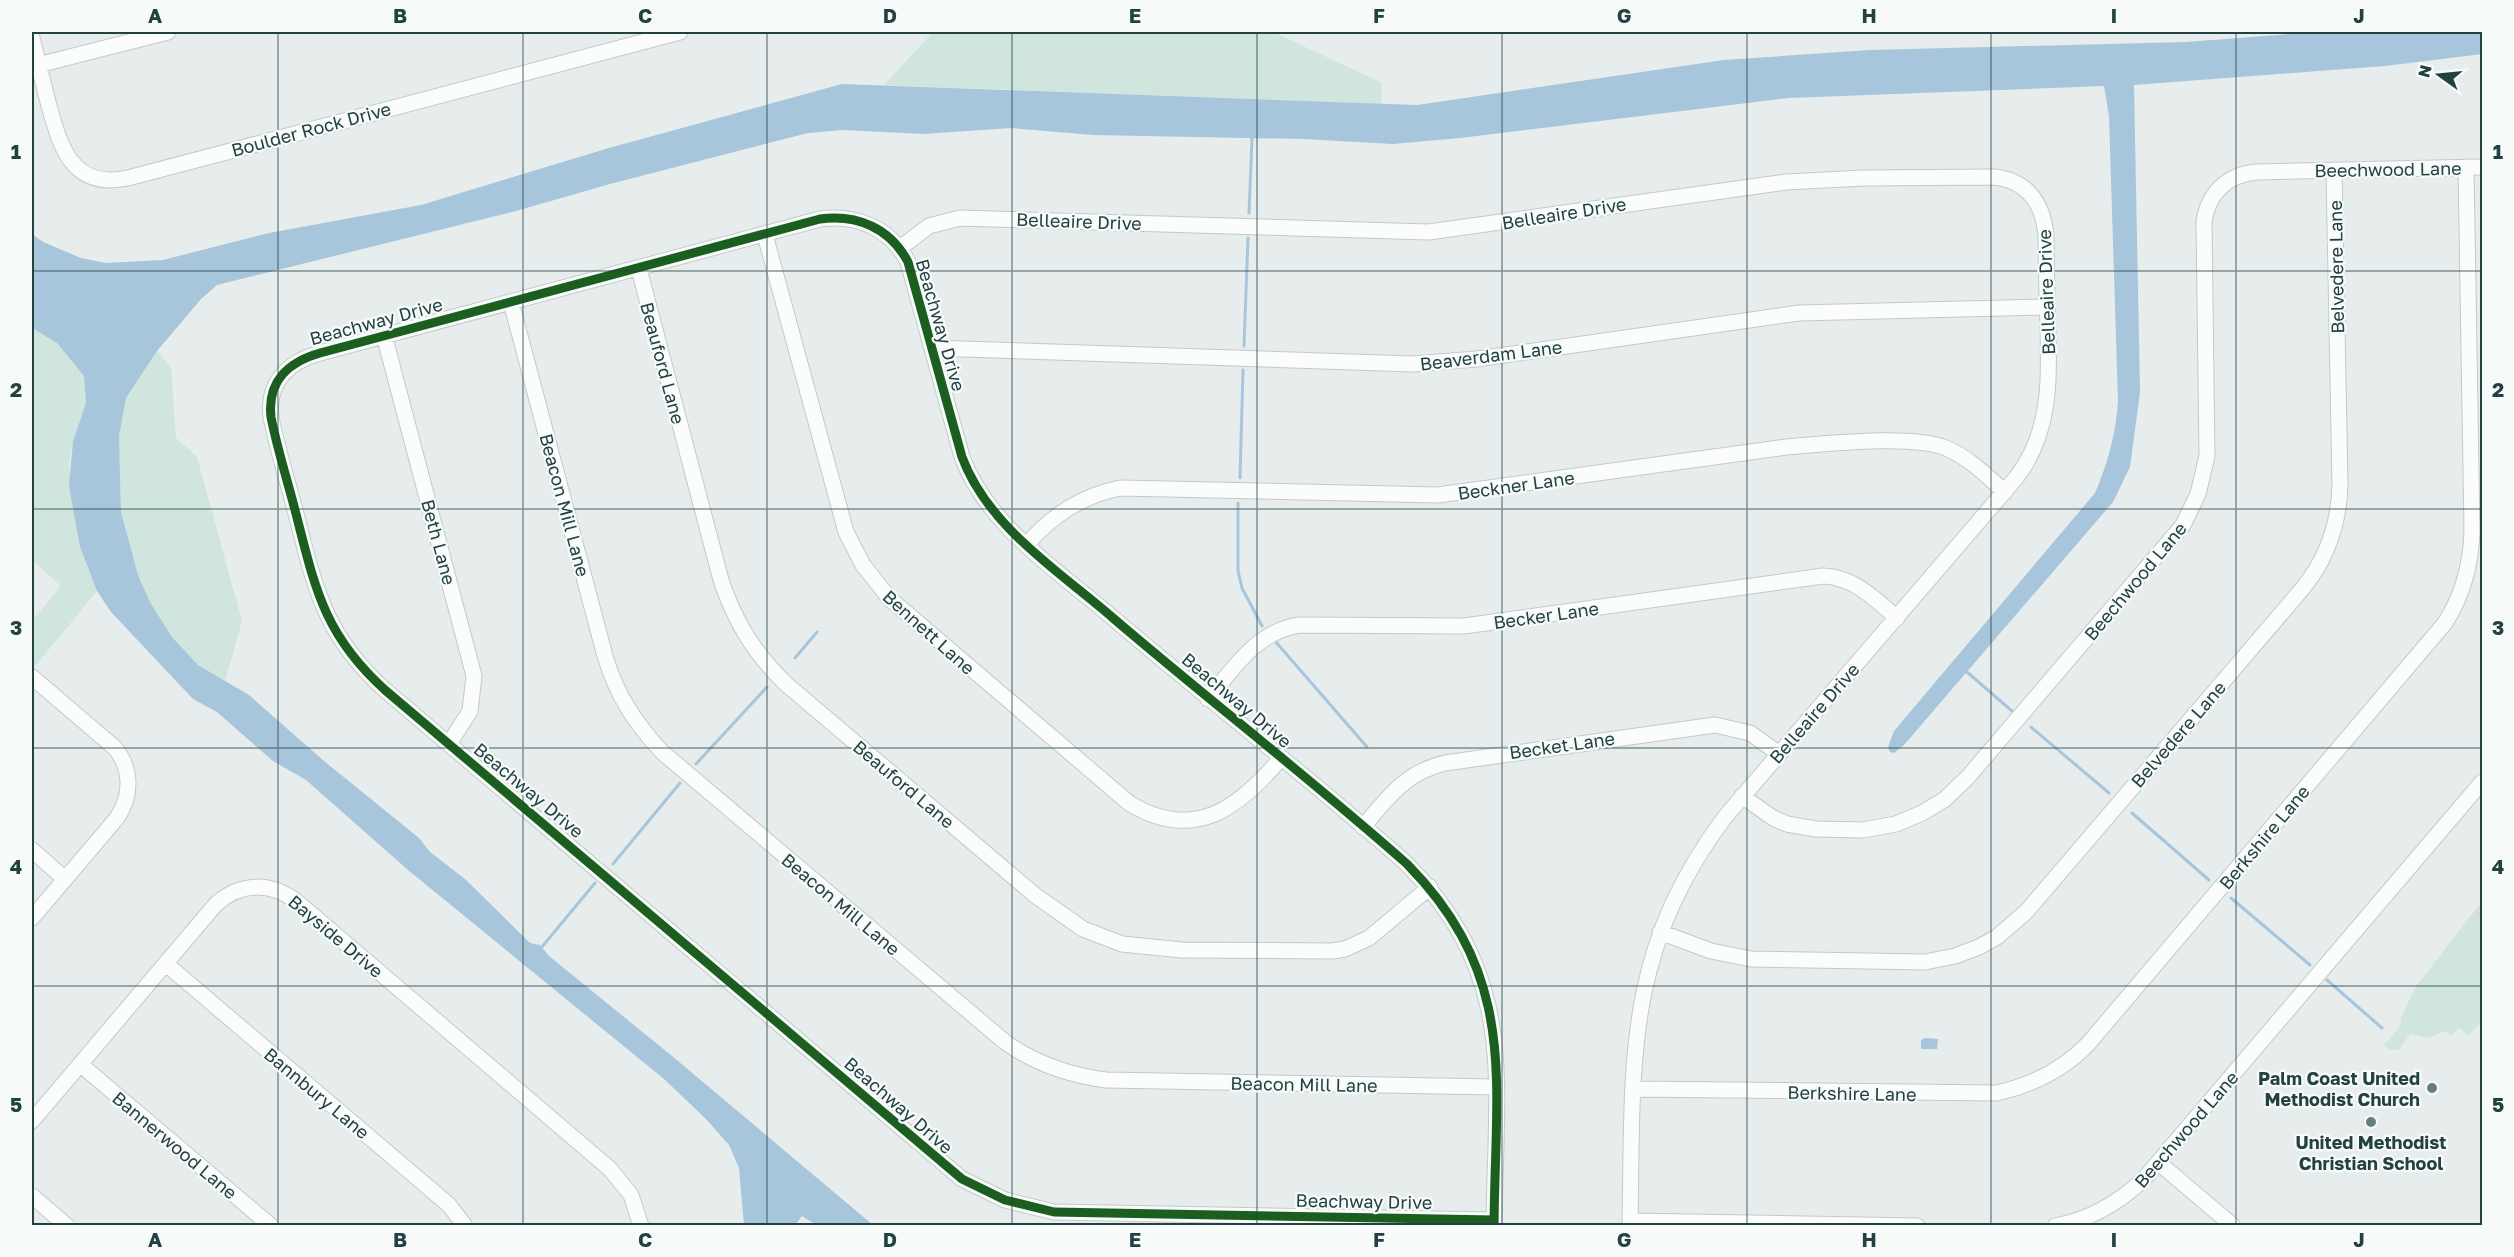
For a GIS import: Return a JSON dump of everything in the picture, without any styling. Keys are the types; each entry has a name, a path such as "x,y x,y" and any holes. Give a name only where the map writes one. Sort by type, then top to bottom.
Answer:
{"street":[{"path":"38,65 168,32"},
{"name":"Boulder Rock Drive","path":"32,38 65,154 84,172 99,179 114,180 680,32"},
{"name":"Berkshire Lane","path":"1633,1089 1996,1093 2042,1079 2066,1064 2088,1044 2445,623 2462,591 2470,562 2472,531 2466,167"},
{"name":"Beechwood Lane","path":"1742,796 1773,818 1787,824 1816,829 1863,830 1896,824 1934,807 1968,777 2178,532 2198,494 2207,446 2203,240 2205,215 2210,198 2224,183 2241,174 2482,167"},
{"name":"Belvedere Lane","path":"1660,932 1712,951 1751,959 1926,962 1955,956 1979,947 2006,930 2026,912 2303,588 2327,551 2338,516 2340,485 2334,170"},
{"name":"Belleaire Drive","path":"900,248 929,226 960,218 1429,232 1786,182 1864,178 1995,177 2025,188 2042,211 2046,235 2049,390 2045,418 2029,459 2005,492 1778,753 1697,856 1660,932 1638,1012 1633,1089 1630,1223"},
{"name":"Beachway Drive","path":"844,218 875,227 900,248 911,269 958,444 971,477 998,516 1027,544 1208,699 1363,827 1430,887 1458,927 1479,972 1489,1005 1495,1044 1494,1222 1093,1219 1017,1205 983,1191 954,1173 368,674 345,647 328,620 314,584 271,417 272,390 278,378 290,366 312,355 384,335 820,219 844,218"},
{"name":"Bennett Lane","path":"765,235 846,532 862,565 890,599 1129,803 1142,810 1180,819 1216,813 1242,800 1281,758"},
{"name":"Beauford Lane","path":"639,269 721,580 733,615 750,644 786,684 1036,896 1083,929 1122,944 1161,949 1313,952 1345,949 1369,938 1430,887"},
{"name":"Beacon Mill Lane","path":"511,302 605,656 616,688 633,718 662,752 1005,1042 1036,1062 1070,1074 1106,1080 1496,1087"},
{"name":"Beaverdam Lane","path":"932,348 1413,364 1477,359 1799,313 2047,307"},
{"name":"Beth Lane","path":"384,335 474,676 470,711 449,744"},
{"name":"Beckner Lane","path":"1027,544 1063,510 1091,496 1120,488 1438,495 1786,447 1842,443 1919,442 1939,445 1962,457 2005,492"},
{"name":"Becker Lane","path":"1208,699 1252,647 1280,630 1299,625 1464,626 1823,576 1843,579 1857,586 1897,618"},
{"path":"32,677 115,748 122,758 128,776 128,793 120,813 32,918"},
{"name":"Becket Lane","path":"1363,827 1404,781 1423,770 1445,763 1715,725 1750,733 1778,753"},
{"name":"Beechwood Lane","path":"2055,1226 2079,1220 2115,1203 2158,1163 2482,782"},
{"path":"32,850 65,879"},
{"name":"Bayside Drive","path":"32,1121 212,909 226,896 240,889 257,886 284,893 610,1169 631,1195 641,1226"},
{"name":"Bannbury Lane","path":"166,964 449,1205 465,1226"},
{"name":"Bannerwood Lane","path":"80,1064 271,1226"},
{"path":"2158,1163 2232,1225"},
{"path":"32,1196 67,1226"},
{"path":"1630,1223 1917,1226"}],"shaded area":[{"path":"2482,903 2482,923 2467,920"}],"green space":[{"path":"933,32 1273,32 1382,83 1381,104 884,85"},
{"path":"32,328 57,343 84,376 86,403 73,441 69,466 80,547 97,591 36,665 32,662 32,621 61,586 32,560"},
{"path":"157,351 171,368 176,438 197,457 242,621 225,681 198,665 172,637 150,602 138,575 121,512 119,436 126,398"},
{"path":"2467,920 2482,923 2482,1022 2468,1035 2459,1027 2452,1035 2444,1031 2429,1038 2410,1034 2399,1050 2390,1050 2384,1045 2400,1027 2401,1018 2415,988"}],"water":[{"path":"2316,32 2482,32 2482,54 2385,66 2134,85 2140,392 2130,467 2113,502 1904,745 1894,753 1890,752 1888,747 1894,731 2095,493 2104,470 2113,436 2118,401 2109,116 2104,86 1789,98 1393,144 1303,139 1093,135 1011,128 923,134 843,130 808,133 610,184 516,211 217,285 201,299 157,351 126,398 119,436 121,512 138,575 150,602 172,637 198,665 249,695 324,761 419,838 430,852 465,879 530,943 540,945 549,956 873,1225 816,1225 802,1216 795,1225 744,1225 739,1168 729,1145 706,1119 664,1079 408,870 306,780 273,761 217,712 193,699 111,612 97,591 80,547 69,486 73,441 86,403 84,376 57,343 32,328 32,234 43,242 81,258 106,263 163,260 269,233 421,205 609,148 842,84 1417,105 1724,60 1870,50 2186,42"},
{"path":"1938,1039 1937,1049 1921,1049 1921,1040"}],"waterway":[{"path":"1249,213 1252,138"},
{"path":"1244,346 1248,238"},
{"path":"1240,478 1243,370"},
{"path":"1238,503 1238,571 1242,588 1262,626"},
{"path":"795,658 817,632"},
{"path":"1275,641 1367,747"},
{"path":"1967,672 2012,711"},
{"path":"696,764 767,687"},
{"path":"2031,727 2109,793"},
{"path":"613,864 680,783"},
{"path":"2132,813 2209,880"},
{"path":"541,948 595,883"},
{"path":"2231,898 2310,965"},
{"path":"2327,980 2382,1028"}],"cycle path":[{"path":"1494,1220 1054,1212 1005,1200 962,1179 385,690 364,669 348,649 324,608 309,563 271,417 272,394 282,375 298,362 320,353 820,219 859,221 882,232 901,250 908,262 962,457 989,505 1007,526 1048,565 1407,864 1443,906 1468,948 1484,990 1493,1033 1497,1124 1494,1226"}],"place":[{"name":"Palm Coast United Methodist Church","path":"2432,1088"},
{"name":"United Methodist Christian School","path":"2371,1122"}]}
